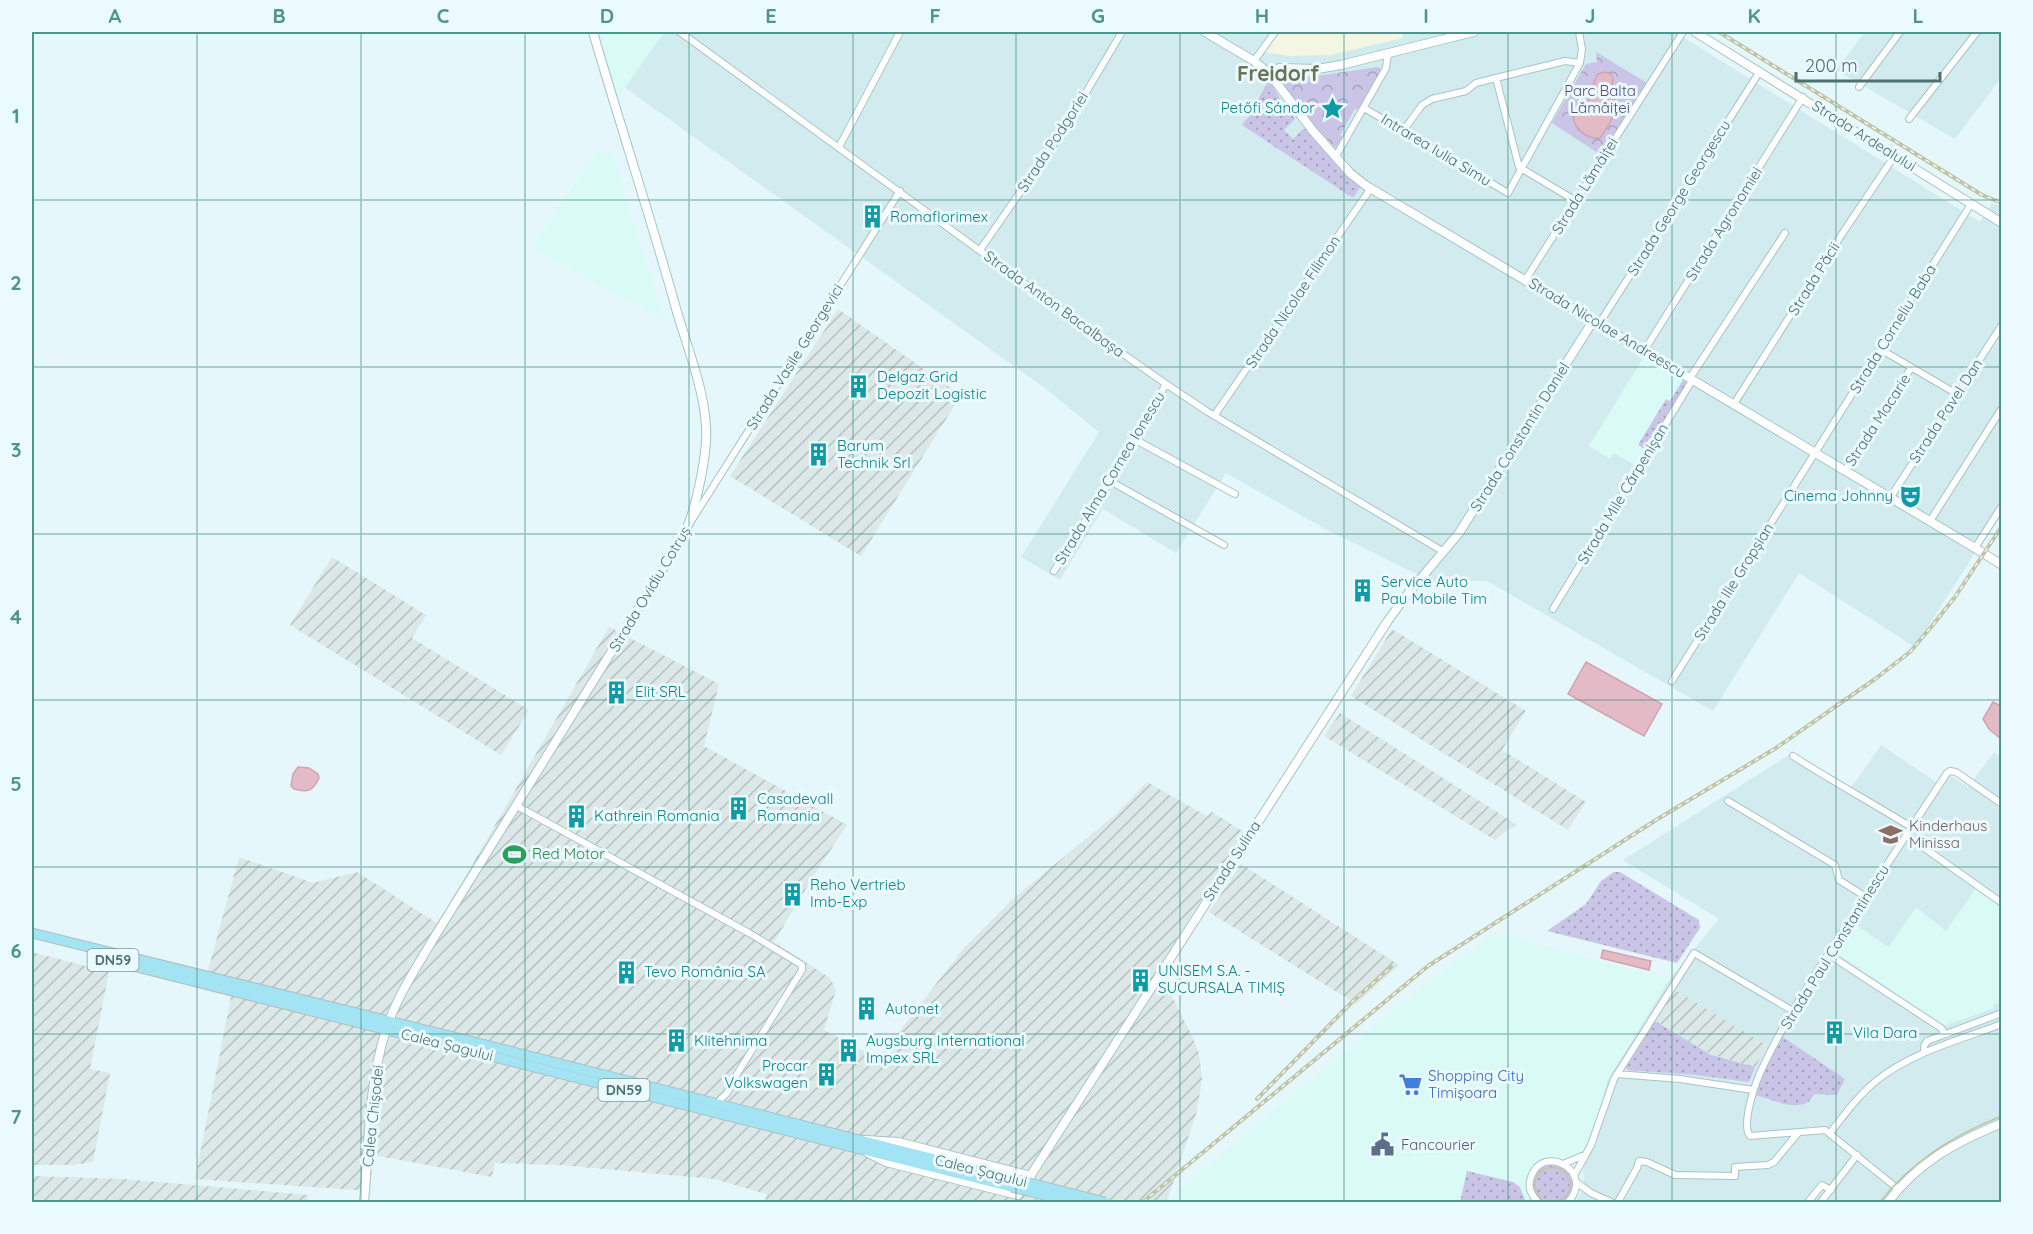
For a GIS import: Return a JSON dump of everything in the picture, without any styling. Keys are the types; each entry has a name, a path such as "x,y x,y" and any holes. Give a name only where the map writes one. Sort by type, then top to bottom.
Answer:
{"main road":[{"name":"Strada Ovidiu Cotruș","path":"387,1026 412,974 690,523 699,480 706,438 701,396 593,32"},
{"name":"Strada Nicolae Andreescu","path":"1205,32 1254,61 1269,73 1291,104 1350,173 1371,188 1930,521 2001,566"},
{"path":"1269,73 1279,68 1330,67 1473,32"},
{"name":"Strada Ardealului","path":"1695,32 1803,97 2001,223"},
{"name":"Strada Constantin Daniel","path":"1444,552 1596,322"},
{"name":"Strada Sulina","path":"1018,1196 1387,622 1444,552"},
{"name":"Calea Șagului","path":"32,933 387,1026 1012,1183 1105,1203"},
{"name":"Calea Șagului","path":"32,940 716,1104 860,1144 886,1162 1018,1196"},
{"name":"Calea Chișodei","path":"364,1203 374,1084 387,1026"},
{"path":"1888,1203 1898,1189 1919,1169 1946,1149 2001,1123"},
{"name":"Calea Șagului","path":"860,1144 879,1139 898,1142 1031,1176"},
{"name":"Calea Șagului","path":"1012,1183 1074,1203"}],"street":[{"name":"Strada Anton Bacalbașa","path":"680,32 1166,384 1214,416 1444,552"},
{"path":"839,147 900,32"},
{"name":"Strada Podgoriei","path":"980,250 1066,126 1122,32"},
{"path":"1254,61 1275,32"},
{"path":"1523,169 1541,131 1580,63 1582,49 1579,32"},
{"name":"Strada Lămâiței","path":"1526,279 1683,32"},
{"path":"1859,87 1900,32"},
{"path":"1909,119 1977,32"},
{"path":"1336,156 1386,68 1388,53"},
{"path":"1403,131 1426,101 1466,91 1476,83 1496,78 1565,61 1580,63"},
{"name":"Strada George Georgescu","path":"1596,322 1760,71"},
{"path":"1496,78 1518,164 1576,201"},
{"name":"Strada Agronomiei","path":"1644,351 1803,97"},
{"name":"Intrarea Iulia Simu","path":"1364,108 1508,193 1523,169"},
{"name":"Strada Păcii","path":"1734,404 1842,234 1895,156"},
{"name":"Strada Nicolae Filimon","path":"1214,416 1371,188"},
{"name":"Strada Vasile Georgevici","path":"690,523 900,191"},
{"name":"Strada Corneliu Baba","path":"1814,453 1971,204"},
{"name":"Strada Mile Cărpenișan","path":"1553,609 1691,378 1785,233"},
{"name":"Strada Pavel Dan","path":"1890,498 2001,325"},
{"path":"1880,349 1957,394"},
{"name":"Strada Macarie","path":"1845,471 1911,368"},
{"name":"Strada Alma Cornea Ionescu","path":"1054,571 1166,384"},
{"path":"1930,521 2001,408"},
{"path":"1134,439 1235,494"},
{"name":"Strada Ilie Gropșian","path":"1672,681 1814,453"},
{"path":"699,480 715,486"},
{"path":"1110,481 1224,544"},
{"path":"1975,548 2001,506"},
{"path":"1793,756 1911,827"},
{"name":"Strada Paul Constantinescu","path":"1798,1133 1756,1137 1749,1135 1746,1125 1754,1090 1762,1069 1793,1011 1947,773 1956,772 2001,804"},
{"path":"1728,801 1835,865 1839,880 1866,897"},
{"path":"516,806 749,933 803,968 737,1074 728,1093 716,1104"},
{"path":"1906,835 2001,903"},
{"path":"1568,1203 1574,1194 1575,1179 1591,1145 1617,1074 1695,952 1793,1011"},
{"path":"1830,952 1941,1028 1945,1034"},
{"path":"1924,1052 1925,1043 2001,1013"},
{"path":"1830,1133 1863,1093 1899,1065 1924,1052 2001,1024"},
{"path":"1617,1074 1680,1078 1754,1090"},
{"path":"728,1093 729,1108"},
{"path":"1618,1203 1639,1161 1647,1162 1675,1175 1735,1176 1735,1167 1768,1165 1774,1162 1798,1133 1821,1129 1830,1133 1898,1189"},
{"path":"1536,1202 1529,1189 1532,1173 1539,1166 1546,1162 1554,1161 1563,1164 1575,1161 1585,1154"},
{"path":"1821,1203 1857,1155"},
{"path":"1563,1164 1591,1193 1611,1203"},
{"path":"1808,1203 1822,1185 1831,1190"},
{"path":"1574,1194 1591,1193"}],"shaded area":[{"path":"597,32 1687,32 1683,37 1980,222 1992,203 2001,206 2001,512 1915,647 1799,573 1713,711 1487,581 1433,582 1329,531 1226,473 1176,553 1103,509 1060,580 1021,557 1099,432 1046,389 610,77"},
{"path":"597,32 664,33 616,100 610,77"},
{"path":"1278,32 1402,32 1403,38 1330,55 1289,56 1263,52"},
{"path":"1865,32 2001,32 2001,78 1955,139 1836,70"},
{"path":"1605,72 1611,74 1613,79 1611,93 1617,108 1600,138 1595,138 1580,131 1574,117 1576,109 1590,99 1598,74"},
{"path":"599,147 614,156 664,320 532,247"},
{"path":"838,309 961,395 861,556 730,476"},
{"path":"1645,355 1688,381 1637,467 1614,453 1610,459 1589,446"},
{"path":"332,557 426,615 412,638 529,710 501,755 290,625"},
{"path":"609,627 719,684 704,746 847,825 774,942 830,978 836,990 824,1030 878,1059 964,948 1015,897 1116,814 1147,782 1207,816 1212,812 1244,832 1158,969 1192,1036 1199,1054 1202,1078 1197,1111 1167,1201 765,1202 767,1194 714,1179 560,1165 495,1163 492,1177 373,1155 370,1191 195,1179 234,982 207,974 239,857 313,883 357,872 438,924"},
{"path":"1392,629 1526,711 1502,750 1586,802 1568,830 1351,696"},
{"path":"1586,662 1662,704 1644,736 1568,694"},
{"path":"1993,702 2001,706 2001,739 1989,729 1983,719"},
{"path":"1340,713 1516,824 1495,840 1324,736"},
{"path":"1881,745 1942,786 1950,775 1968,787 1994,752 2001,757 2001,1202 1575,1202 1584,1188 1583,1170 1607,1081 1669,980 1719,919 1623,860 1792,753 1851,788"},
{"path":"298,767 309,768 318,774 317,782 310,790 294,789 291,786 293,774"},
{"path":"1241,864 1399,965 1356,1004 1209,912"},
{"path":"1976,888 2001,906 2001,1001 1993,1005 1994,1008 1944,1026 1835,952 1853,923 1889,947 1916,907 1946,931"},
{"path":"1496,933 1669,980 1607,1081 1583,1170 1584,1188 1575,1202 1167,1201 1422,987"},
{"path":"1603,950 1651,961 1649,970 1601,958"},
{"path":"32,952 109,972 90,1069 110,1073 93,1162 72,1165 32,1165"},
{"path":"1675,990 1768,1046 1755,1067 1711,1054 1655,1020"},
{"path":"32,1176 124,1179 308,1195 307,1202 32,1202"}],"green space":[{"name":"Parc Balta Lămâiței","path":"1596,52 1647,83 1601,155 1552,123 1586,64 1597,62"},
{"path":"1378,67 1383,70 1359,110 1355,109 1340,135 1343,137 1335,148 1305,115 1280,79 1282,75 1303,74 1309,77"},
{"path":"1269,79 1295,119 1284,130 1293,139 1303,129 1309,129 1342,170 1361,186 1353,198 1242,125 1250,115"},
{"path":"1683,380 1687,383 1646,450 1638,445 1666,399 1670,401"},
{"path":"1614,872 1620,872 1699,920 1700,928 1677,963 1547,931 1586,904 1601,881"},
{"path":"1655,1021 1711,1055 1755,1067 1749,1082 1628,1070 1626,1068"},
{"path":"1783,1037 1845,1079 1837,1095 1814,1094 1809,1102 1789,1105 1756,1095 1759,1078"},
{"path":"1553,1164 1567,1170 1573,1184 1567,1198 1553,1204 1539,1198 1533,1184 1539,1170"},
{"path":"1467,1171 1513,1182 1520,1187 1526,1202 1460,1202"}],"tram line":[{"path":"1880,1202 1906,1174 1935,1151 1984,1123 2002,1116"},
{"path":"1543,1202 1536,1189 1536,1179 1541,1171 1550,1168 1564,1171 1570,1182 1567,1195 1556,1202"}],"railway":[{"path":"1719,32 1982,195 2002,203"},
{"path":"1143,1202 1428,966 1656,820 1776,748 1910,652 1955,597 2002,526"},
{"path":"1257,1099 1353,1001 1391,967"}],"place":[{"name":"Petőfi Sándor","path":"1333,108"},
{"name":"Romaflorimex","path":"872,217"},
{"name":"Delgaz Grid Depozit Logistic","path":"859,386"},
{"name":"Barum Technik Srl","path":"819,455"},
{"name":"Cinema Johnny","path":"1911,496"},
{"name":"Service Auto Pau Mobile Tim","path":"1363,591"},
{"name":"Elit SRL","path":"617,692"},
{"name":"Casadevall Romania","path":"739,808"},
{"name":"Kathrein Romania","path":"576,816"},
{"name":"Kinderhaus Minissa","path":"1891,835"},
{"name":"Red Motor","path":"514,854"},
{"name":"Reho Vertrieb Imb-Exp","path":"792,894"},
{"name":"Tevo România SA","path":"626,972"},
{"name":"UNISEM S.A. - SUCURSALA TIMIȘ","path":"1140,980"},
{"name":"Autonet","path":"867,1009"},
{"name":"Vila Dara","path":"1835,1033"},
{"name":"Klitehnima","path":"676,1041"},
{"name":"Augsburg International Impex SRL","path":"848,1050"},
{"name":"Procar Volkswagen","path":"826,1075"},
{"name":"Shopping City Timișoara","path":"1410,1085"},
{"name":"Fancourier","path":"1383,1145"}],"district":[{"name":"Freidorf","path":"1278,74"}]}
